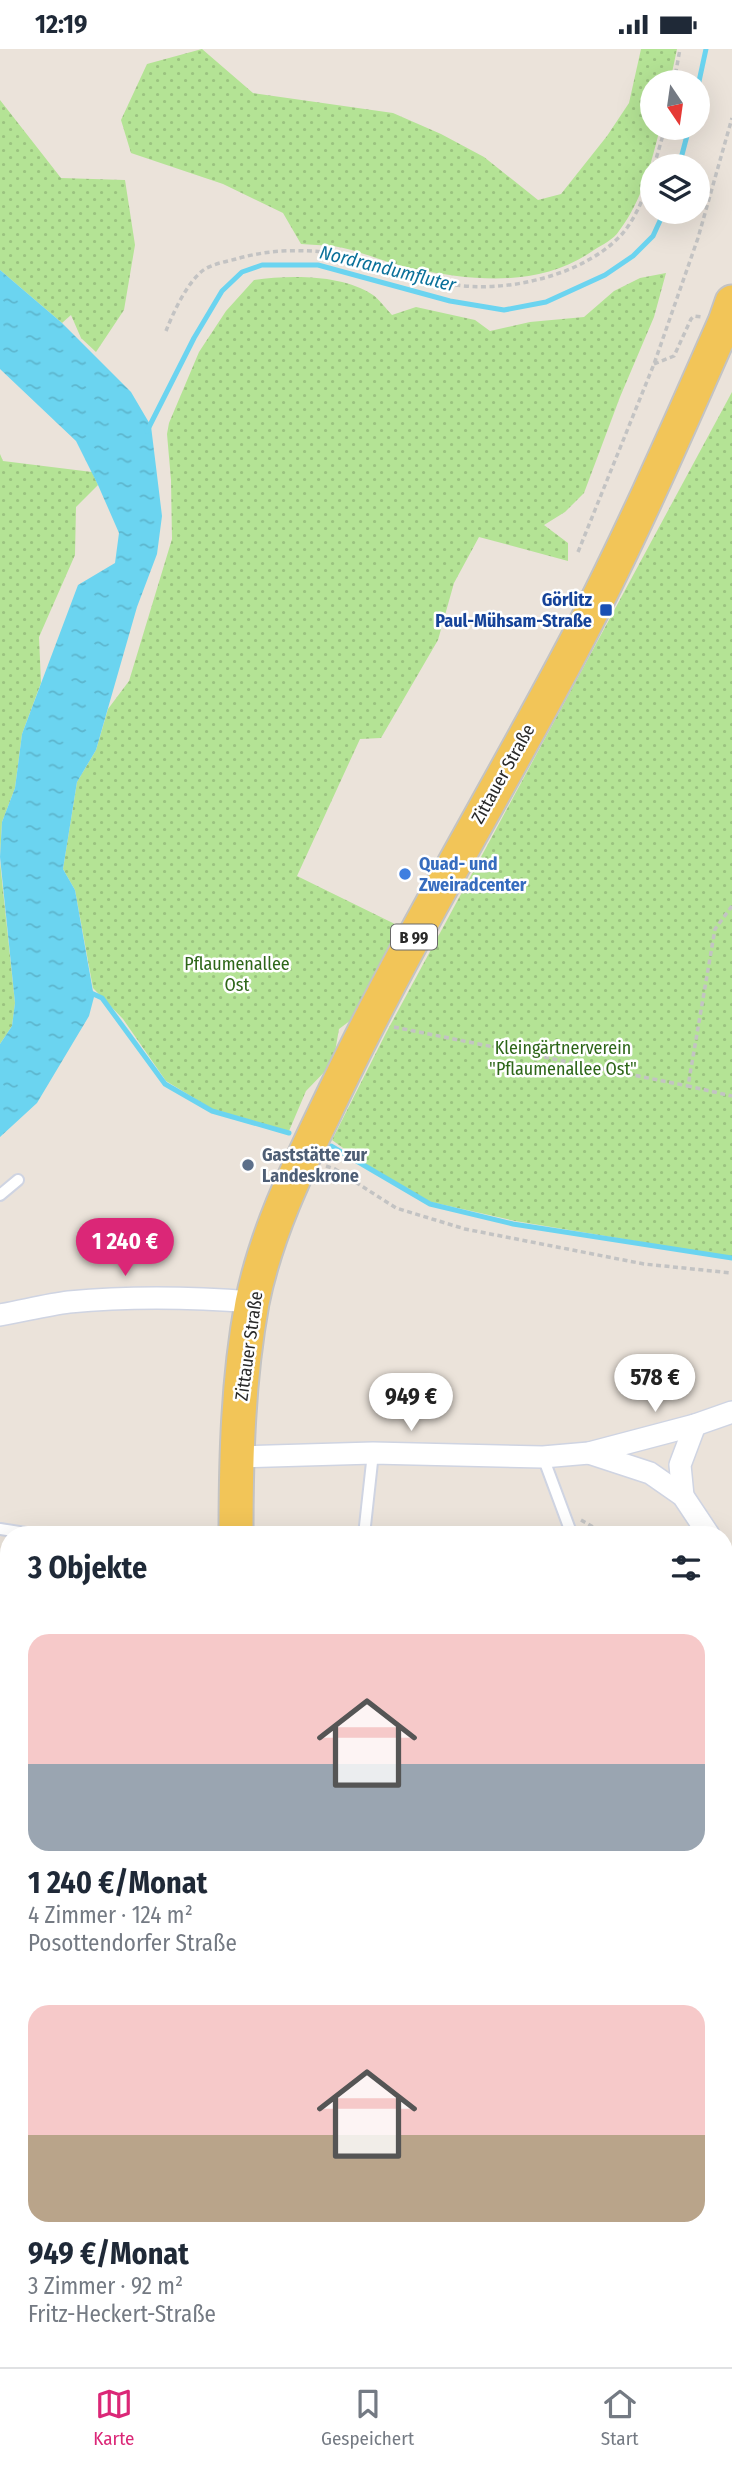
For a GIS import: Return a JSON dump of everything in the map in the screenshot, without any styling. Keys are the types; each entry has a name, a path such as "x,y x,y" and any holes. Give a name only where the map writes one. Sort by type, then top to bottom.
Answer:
{"main road":[{"name":"Zittauer Straße","path":"236,1526 236,1457 253,1302 275,1226 302,1159 368,1022 568,657 671,444 732,302"}],"street":[{"path":"0,1315 67,1302 143,1298 186,1297 253,1302"},
{"path":"236,1457 373,1453 543,1457 589,1453 695,1426 732,1412"},
{"path":"683,1496 680,1465 695,1426"},
{"path":"589,1453 650,1473 683,1496 703,1526"}],"lane":[{"path":"0,1195 18,1180"},
{"path":"365,1526 373,1453"},
{"path":"543,1457 569,1526"}],"path":[{"path":"676,70 680,49"},
{"path":"578,552 654,364 698,238 732,118"},
{"path":"166,331 174,312 202,272 220,263 265,251 335,252 452,284 495,286 565,272 609,247 624,232 640,205"},
{"path":"654,364 674,356 691,319 694,316 703,317"},
{"path":"688,1086 715,929 732,906"},
{"path":"368,1022 732,1096"},
{"path":"302,1159 335,1169 396,1208 466,1229 644,1264 732,1273"}],"green space":[{"path":"202,49 253,93 393,113 484,157 538,200 561,194 607,136 629,103 641,49 677,49 673,70 640,70 640,140 657,140 653,154 640,154 640,195 617,234 573,262 552,271 507,278 461,276 415,269 333,246 301,244 283,213 223,184 131,153 121,120 147,64"},
{"path":"0,100 61,178 125,180 135,245 124,310 96,352 81,338 71,315 62,323 0,270"},
{"name":"Pflaumenallee Ost","path":"666,273 654,317 584,493 565,512 544,525 568,543 568,561 479,537 454,583 438,640 381,738 360,739 297,876 401,927 355,1017 339,1029 333,1063 306,1091 289,1131 212,1109 166,1081 123,1019 93,988 75,890 63,869 77,782 96,750 108,709 129,681 172,539 167,434 169,423 199,352 226,311 254,280 299,277 346,283 373,295 392,315 416,307 475,320 490,331 530,322 584,317 614,291 640,278"},
{"name":"Kleingärtnerverein \"Pflaumenallee Ost\"","path":"732,392 732,1257 515,1221 431,1202 396,1186 332,1140 386,1033"},
{"path":"0,454 3,461 92,472 98,485 76,507 75,555 39,637 41,683 22,734 15,788 2,822 0,857"},
{"path":"0,862 15,1003 12,1026 0,1044"}],"water":[{"path":"0,270 62,323 131,392 151,426 162,516 157,554 137,607 96,750 77,782 63,869 75,890 94,997 89,1016 37,1103 0,1137 0,1044 12,1026 15,1003 0,857 2,822 15,788 22,734 78,585 115,563 119,533 76,441 0,369"}],"waterway":[{"name":"Nordrandumfluter","path":"701,70 706,49"},
{"name":"Nordrandumfluter","path":"682,154 686,140"},
{"name":"Nordrandumfluter","path":"147,431 194,338 222,291 242,272 262,265 318,265 450,301 504,310 546,302 605,275 633,256 653,236 658,224"},
{"path":"89,992 102,998 165,1084 212,1111 289,1133"},
{"path":"331,1146 430,1204 513,1224 732,1258"}],"place":[{"name":"Görlitz Paul-Mühsam-Straße","path":"606,610"},
{"name":"Quad- und Zweiradcenter","path":"405,874"},
{"name":"Gaststätte zur Landeskrone","path":"248,1165"}]}
